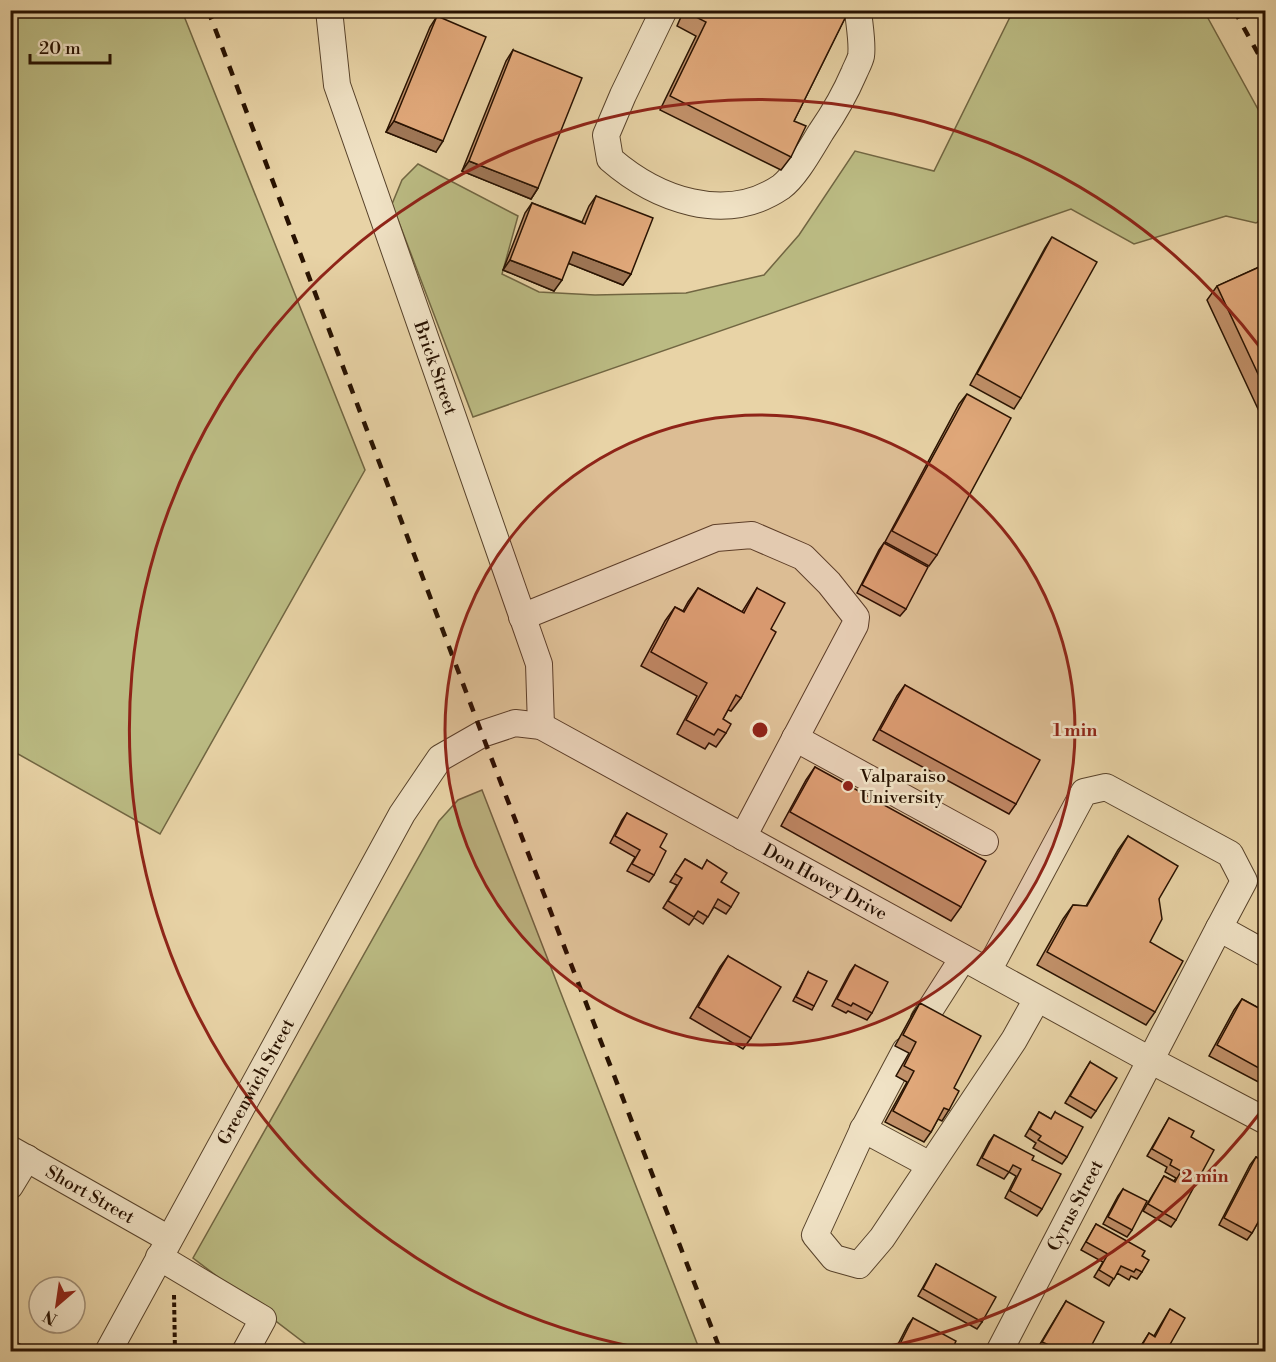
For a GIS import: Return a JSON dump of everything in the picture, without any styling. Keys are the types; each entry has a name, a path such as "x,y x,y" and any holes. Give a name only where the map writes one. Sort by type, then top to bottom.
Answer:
{"street":[{"name":"Brick Street","path":"329,10 337,86 539,664 541,726"},
{"path":"664,10 606,135 610,159 628,175 669,197 710,205 729,206 756,200 783,186 807,154 844,96 861,56 858,10"},
{"path":"522,617 716,538 752,535 803,557 830,583 856,617 855,625 743,837"},
{"name":"Don Hovey Drive","path":"402,814 440,758 482,734 515,723 541,726 1037,999 1266,1121"},
{"path":"795,738 985,842"},
{"name":"Cyrus Street","path":"988,971 1084,792 1106,787 1230,854 1244,881 999,1352"},
{"name":"Greenwich Street","path":"108,1352 402,814"},
{"path":"1219,928 1266,954"},
{"path":"924,1019 963,957"},
{"path":"906,1051 863,1129 815,1234 834,1257 859,1265 882,1238 1014,1040 1037,999"},
{"path":"863,1129 930,1165"},
{"path":"10,1186 19,1153"},
{"name":"Short Street","path":"19,1153 164,1248 263,1319 245,1352"}],"path":[{"path":"174,1293 175,1352"},
{"path":"10,1340 31,1352"}],"green space":[{"path":"11,10 182,11 365,470 160,834 11,750"},
{"path":"1013,11 1204,11 1265,122 1265,217 1256,223 1226,216 1134,244 1071,209 473,417 392,204 402,180 418,164 518,216 502,274 539,292 595,295 686,293 764,275 799,235 855,151 934,171"},
{"path":"482,790 700,1351 315,1351 193,1258 439,821 458,800"}],"building":[{"path":"687,10 849,10 794,121 806,126 791,157 670,96 706,22 686,12"},
{"path":"437,16 486,37 443,141 394,121"},
{"path":"513,50 582,78 538,188 469,161"},
{"path":"596,196 653,218 631,274 573,252 562,280 510,260 532,203 585,224"},
{"path":"1052,237 1097,262 1021,398 977,374"},
{"path":"1266,264 1266,391 1217,286"},
{"path":"967,394 1011,418 937,555 892,531"},
{"path":"884,543 928,567 906,609 862,585"},
{"path":"698,588 744,613 757,588 785,603 771,629 776,632 741,698 736,695 723,719 731,724 726,733 718,729 714,735 686,720 707,683 651,652 675,607 684,612"},
{"path":"905,685 1040,760 1016,804 880,730"},
{"path":"815,767 986,861 961,907 790,812"},
{"path":"627,813 667,834 660,847 666,851 654,875 632,864 640,850 615,836"},
{"path":"1128,836 1178,866 1159,899 1162,919 1150,942 1183,961 1155,1012 1047,952 1073,905 1087,906"},
{"path":"685,859 702,869 707,860 727,873 721,882 739,893 731,907 718,899 708,917 698,911 694,917 668,901 682,878 675,874"},
{"path":"728,956 781,987 751,1038 698,1007"},
{"path":"855,965 888,982 872,1013 853,1003 851,1006 837,999"},
{"path":"808,972 827,981 814,1006 796,997"},
{"path":"1242,999 1266,1012 1266,1072 1217,1045"},
{"path":"920,1003 981,1036 954,1088 959,1091 949,1110 944,1108 931,1132 893,1111 914,1071 904,1066 916,1042 903,1035"},
{"path":"1090,1062 1117,1078 1096,1111 1070,1096"},
{"path":"1039,1112 1051,1119 1055,1112 1083,1127 1067,1157 1038,1140 1041,1136 1030,1129"},
{"path":"1169,1118 1194,1131 1191,1137 1214,1150 1176,1220 1148,1204 1164,1176 1175,1182 1181,1171 1170,1165 1172,1160 1152,1149"},
{"path":"994,1135 1034,1156 1032,1160 1061,1174 1042,1209 1010,1191 1021,1169 1013,1165 1009,1172 982,1158"},
{"path":"1256,1157 1266,1163 1266,1208 1252,1233 1224,1218"},
{"path":"1123,1189 1147,1201 1132,1230 1108,1217"},
{"path":"1096,1224 1145,1251 1142,1256 1149,1260 1142,1272 1136,1269 1134,1272 1121,1266 1114,1279 1099,1270 1108,1254 1086,1242"},
{"path":"936,1264 996,1297 982,1322 923,1289"},
{"path":"1066,1301 1104,1322 1088,1352 1084,1350 1083,1352 1045,1351 1049,1345 1042,1342"},
{"path":"1170,1309 1185,1318 1168,1348 1173,1352 1138,1352 1149,1333 1155,1337"},
{"path":"913,1318 956,1341 952,1350 956,1352 896,1352"}],"railway":[{"path":"208,10 482,734 721,1352"},
{"path":"1234,10 1266,68"}],"place":[{"name":"Valparaiso University","path":"848,786"}]}
